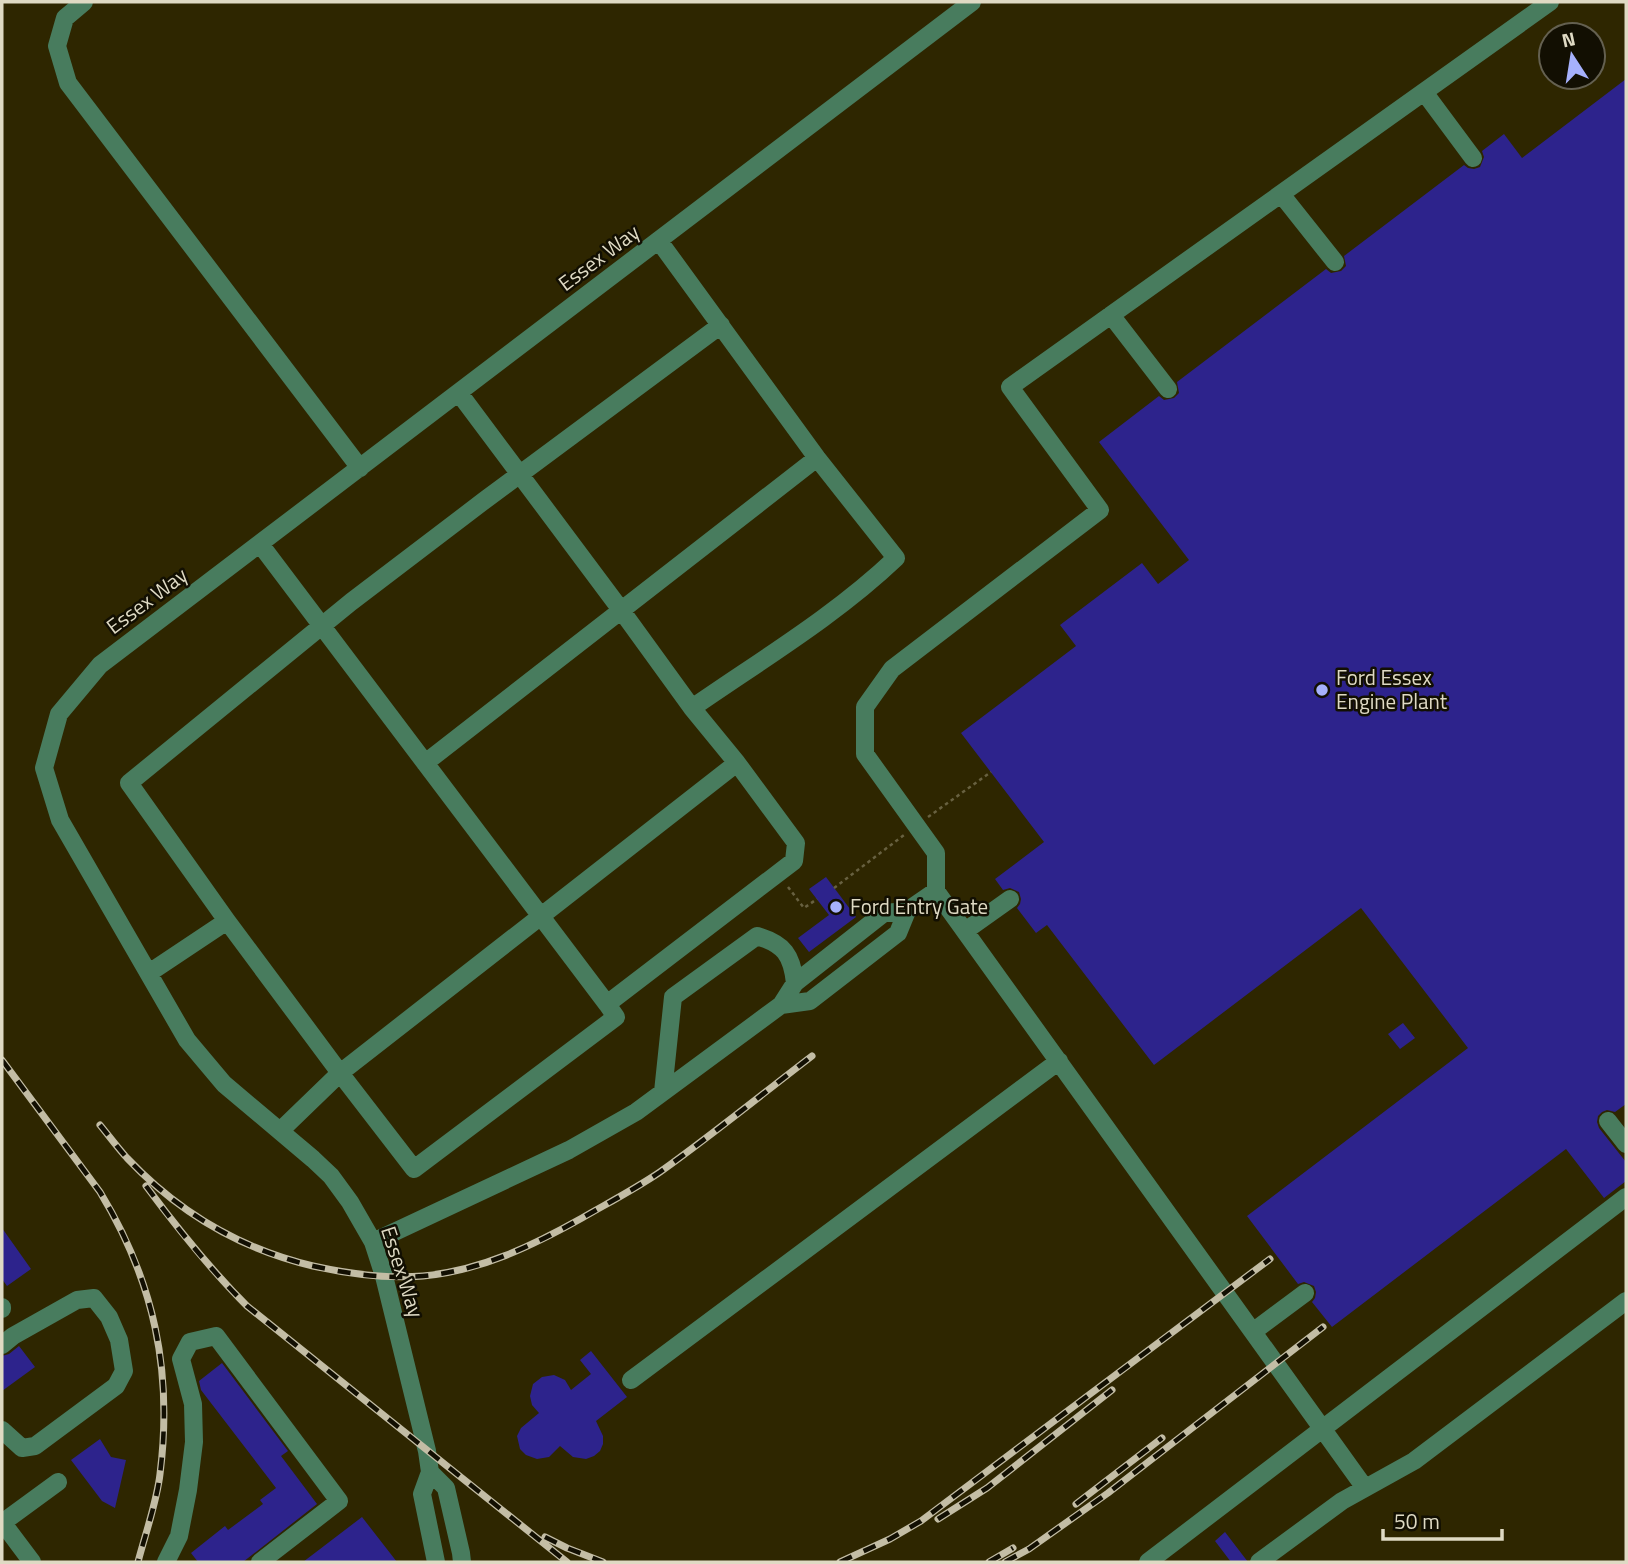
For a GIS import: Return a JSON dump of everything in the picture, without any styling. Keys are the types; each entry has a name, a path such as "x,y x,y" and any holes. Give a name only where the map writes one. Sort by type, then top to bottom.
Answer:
{"street":[{"path":"84,2 65,18 57,46 68,83 360,468"},
{"name":"Essex Way","path":"436,1562 422,1494 430,1472 426,1451 384,1276 373,1242 331,1176 224,1084 187,1040 60,820 44,768 58,714 100,665 972,2"},
{"path":"1365,1488 936,891 936,853 865,754 864,707 892,669 1100,510 1010,387 1550,2"},
{"path":"1424,92 1473,158"},
{"path":"1281,194 1335,262"},
{"path":"659,241 817,458 896,558 870,583 692,708"},
{"path":"1111,315 1168,389"},
{"path":"260,544 321,627 616,1017 414,1169 227,921 129,783 321,627 721,325"},
{"path":"459,393 692,708 796,843 794,860 607,1004"},
{"path":"425,763 817,458"},
{"path":"280,1131 340,1073 737,763"},
{"path":"373,1242 569,1150 636,1112 782,1005 795,983 884,914 907,911 936,891"},
{"path":"965,931 1010,899"},
{"path":"782,1005 810,1001 898,933 907,911"},
{"path":"149,973 227,921"},
{"path":"663,1093 674,997 757,936 773,941 787,952 794,969 795,983"},
{"path":"631,1380 1059,1061"},
{"path":"1608,1121 1626,1144"},
{"path":"1147,1562 1624,1193"},
{"path":"1254,1331 1305,1293"},
{"path":"2,1345 77,1300 94,1298 109,1317 119,1340 124,1371 116,1386 35,1446 22,1448 4,1424"},
{"path":"1259,1562 1342,1500 1414,1461 1626,1301"},
{"path":"166,1562 179,1536 194,1442 193,1404 181,1359 190,1342 215,1336 339,1501 260,1562"},
{"name":"Essex Way","path":"430,1472 446,1488 462,1562"},
{"path":"32,1562 2,1522 58,1482"}],"path":[{"path":"926,819 991,772"},
{"path":"834,888 905,834"},
{"path":"777,873 804,908 817,899"}],"building":[{"name":"Ford Essex Engine Plant","path":"1626,79 1626,1104 1615,1112 1602,1112 1597,1122 1626,1162 1626,1181 1604,1198 1566,1149 1332,1327 1312,1302 1316,1292 1314,1286 1304,1282 1298,1284 1247,1216 1468,1048 1361,908 1154,1065 1047,925 1036,933 1017,908 1021,899 1019,892 1010,888 1003,890 995,879 1044,842 961,733 1076,646 1060,625 1142,563 1158,584 1189,560 1099,442 1159,396 1164,400 1174,398 1179,393 1177,382 1326,269 1331,273 1341,271 1346,266 1344,256 1464,165 1474,169 1480,167 1484,157 1482,151 1504,134 1522,158"},
{"name":"Ford Entry Gate","path":"826,877 856,917 809,952 798,938 829,915 809,889"},
{"path":"1403,1023 1415,1038 1400,1049 1388,1034"},
{"path":"2,1228 31,1269 7,1286 2,1279"},
{"path":"19,1346 35,1367 2,1391 2,1356"},
{"path":"591,1351 627,1397 596,1421 603,1436 600,1451 586,1459 573,1457 560,1446 549,1457 537,1459 526,1455 520,1449 517,1436 521,1428 539,1413 532,1405 530,1396 533,1384 542,1377 554,1375 565,1380 571,1390 591,1374 580,1360"},
{"path":"222,1363 288,1451 281,1456 317,1504 243,1562 198,1562 191,1553 225,1526 228,1530 263,1504 260,1500 276,1488 201,1390 199,1381"},
{"path":"100,1439 111,1457 126,1460 115,1508 102,1501 71,1460"},
{"path":"362,1517 397,1562 303,1562"},
{"path":"1225,1532 1248,1562 1231,1562 1215,1541"}],"railway":[{"path":"100,1125 127,1158 167,1195 236,1239 286,1259 327,1269 381,1276 423,1276 465,1269 505,1256 612,1201 679,1158 812,1056"},
{"path":"2,1060 100,1192 119,1225 146,1293 161,1363 163,1436 154,1507 138,1562"},
{"path":"146,1186 194,1248 247,1306 567,1562"},
{"path":"840,1562 921,1521 1270,1259"},
{"path":"1005,1562 1029,1549 1108,1493 1323,1327"},
{"path":"938,1519 987,1488 1112,1390"},
{"path":"1076,1504 1162,1438"},
{"path":"545,1537 603,1562"},
{"path":"989,1562 1013,1548"}],"place":[{"name":"Ford Essex Engine Plant","path":"1322,690"},
{"name":"Ford Entry Gate","path":"836,907"}]}
